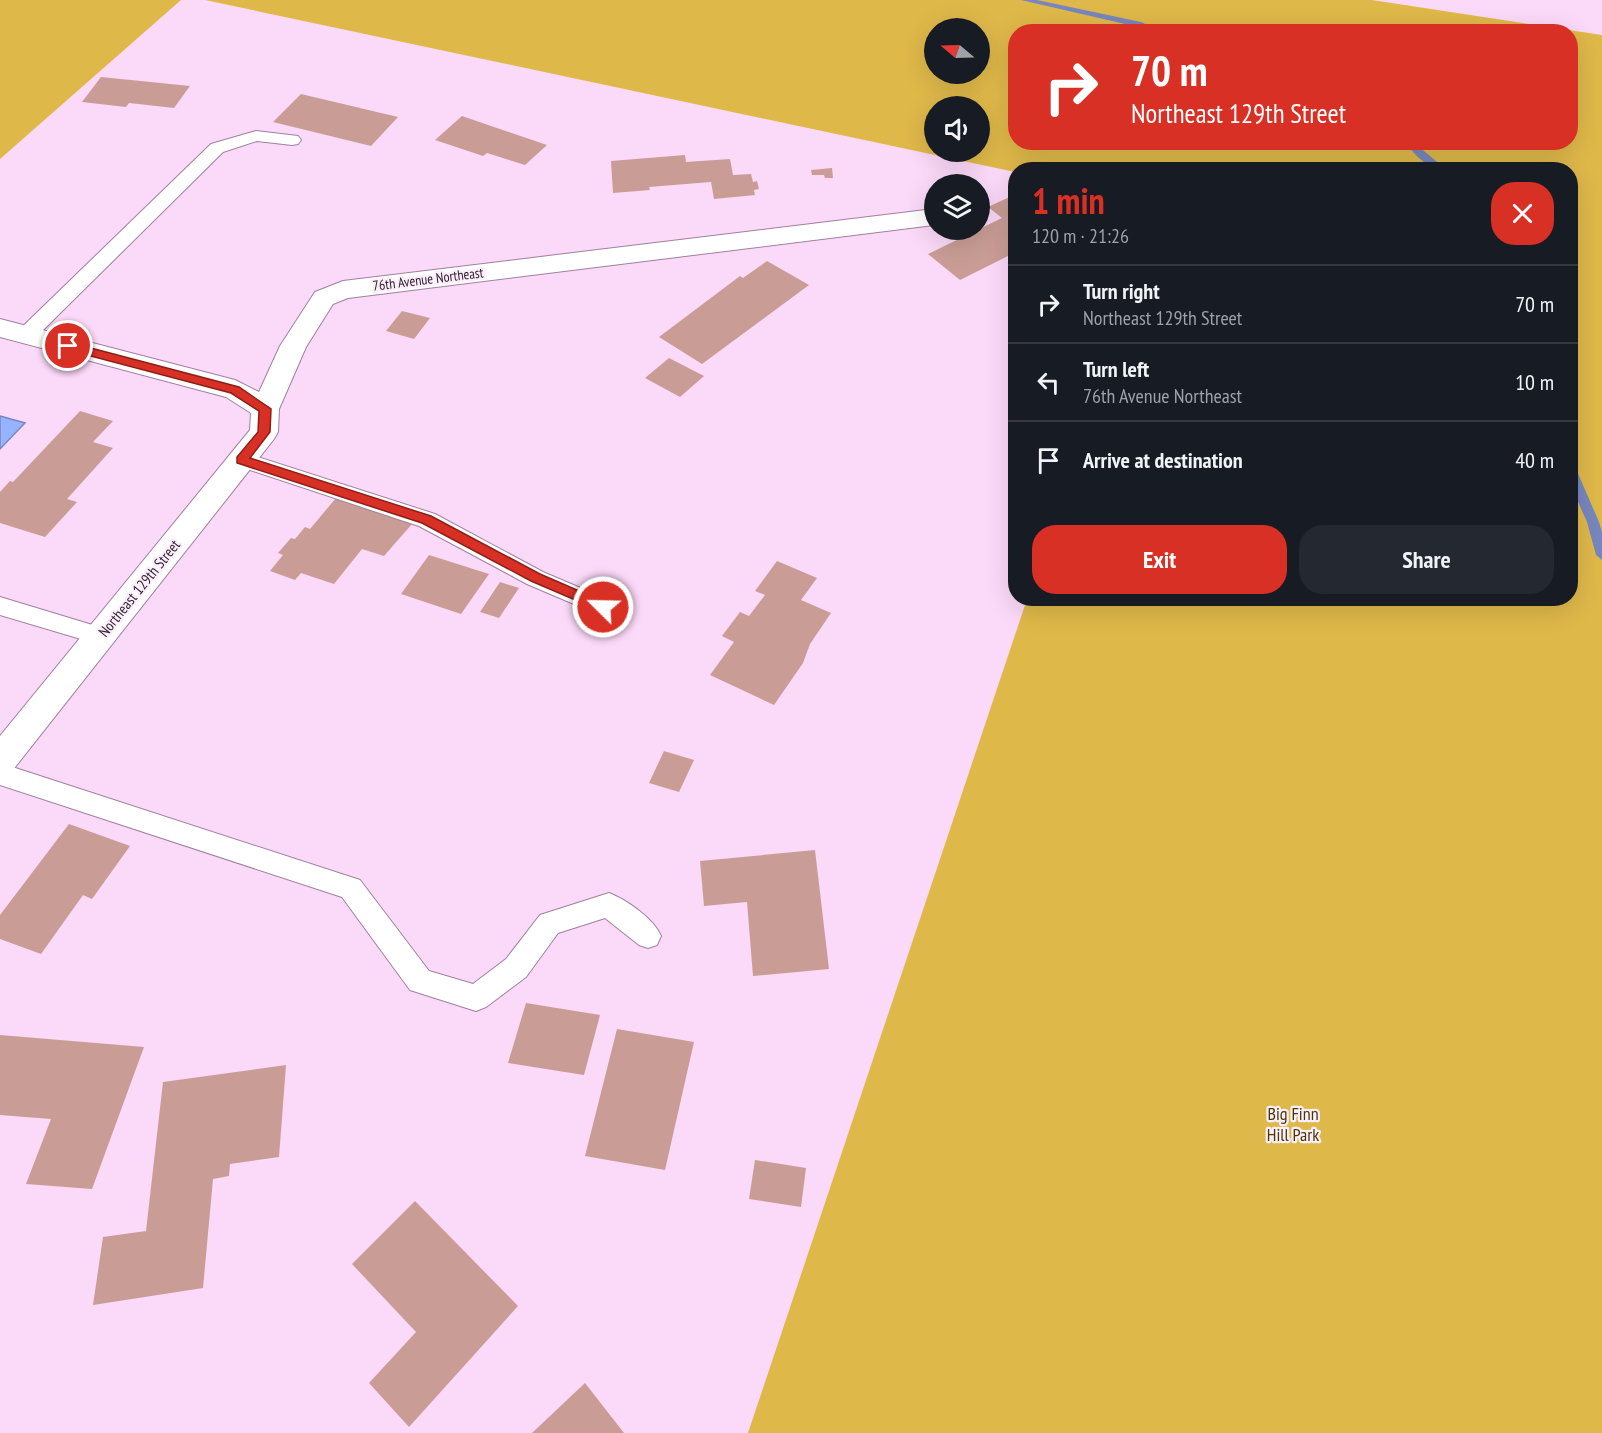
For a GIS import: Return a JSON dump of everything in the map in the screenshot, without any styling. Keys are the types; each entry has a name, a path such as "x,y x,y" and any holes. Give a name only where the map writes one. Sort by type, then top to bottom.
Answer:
{"street":[{"name":"76th Avenue Northeast","path":"265,409 293,346 324,298 343,290 924,218"},
{"path":"13,332 235,390 265,409"},
{"name":"Northeast 129th Street","path":"0,761 264,432 265,409"}],"lane":[{"path":"13,332 217,148 256,136 292,140"},
{"path":"242,460 427,520 535,578 603,607"},
{"path":"0,606 101,636"},
{"path":"0,774 351,888 420,981 476,998 516,968 549,924 609,905 648,936"}],"green space":[{"path":"0,0 181,0 0,159"},
{"name":"Big Finn Hill Park","path":"205,0 1372,0 1530,24 1008,24 1008,150 1578,150 1578,31 1602,35 1602,1433 748,1433 1025,606 1578,606 1578,162 1008,162 1008,171 968,162 990,162 990,96 924,96 924,153"}],"water":[{"path":"0,416 25,423 0,449"}],"building":[{"path":"101,77 190,86 174,108 129,103 126,107 82,102"},
{"path":"301,94 398,117 371,146 273,122"},
{"path":"462,116 547,145 525,165 487,153 483,156 435,140"},
{"path":"685,155 686,162 730,159 733,175 751,174 753,182 757,181 759,189 754,190 755,195 714,199 711,182 649,187 650,190 613,193 611,161"},
{"path":"832,168 833,178 812,175 811,170"},
{"path":"1008,198 1008,256 960,280 928,254 957,240 990,240 990,224 1002,218 990,206"},
{"path":"767,261 809,285 702,364 659,337 740,276 743,278"},
{"path":"402,311 430,318 414,339 386,331"},
{"path":"669,358 704,376 680,397 645,378"},
{"path":"80,411 113,421 93,442 113,448 67,499 77,502 45,537 0,523 0,492 10,481 13,482"},
{"path":"336,498 412,524 384,556 362,549 334,584 301,573 295,580 270,571 283,555 278,553 291,538 295,539 305,527 310,529"},
{"path":"429,555 489,574 461,614 401,594"},
{"path":"777,561 817,578 801,600 831,613 810,644 803,663 774,705 710,675 734,642 722,636 740,612 749,616 765,595 755,591"},
{"path":"500,582 519,588 499,618 480,612"},
{"path":"664,751 694,760 679,792 649,783"},
{"path":"69,824 130,846 92,899 83,895 41,954 0,939 0,915"},
{"path":"815,850 829,969 753,976 747,902 704,906 700,861"},
{"path":"526,1003 600,1015 584,1075 508,1063"},
{"path":"617,1029 694,1042 665,1170 585,1156"},
{"path":"0,1035 144,1047 92,1189 26,1184 51,1119 0,1115"},
{"path":"286,1065 279,1157 230,1164 229,1176 213,1179 203,1288 93,1305 103,1237 146,1231 163,1082"},
{"path":"755,1160 806,1168 801,1207 749,1199"},
{"path":"415,1201 518,1306 409,1427 369,1383 416,1332 352,1264"},
{"path":"585,1383 624,1433 532,1433"}],"waterway":[{"path":"1025,0 1136,24"},
{"path":"1416,150 1432,162"},
{"path":"1578,487 1593,522 1602,555"}],"route":[{"path":"68,346 235,390 265,409 264,432 242,460 427,520 535,578 603,607"}]}
